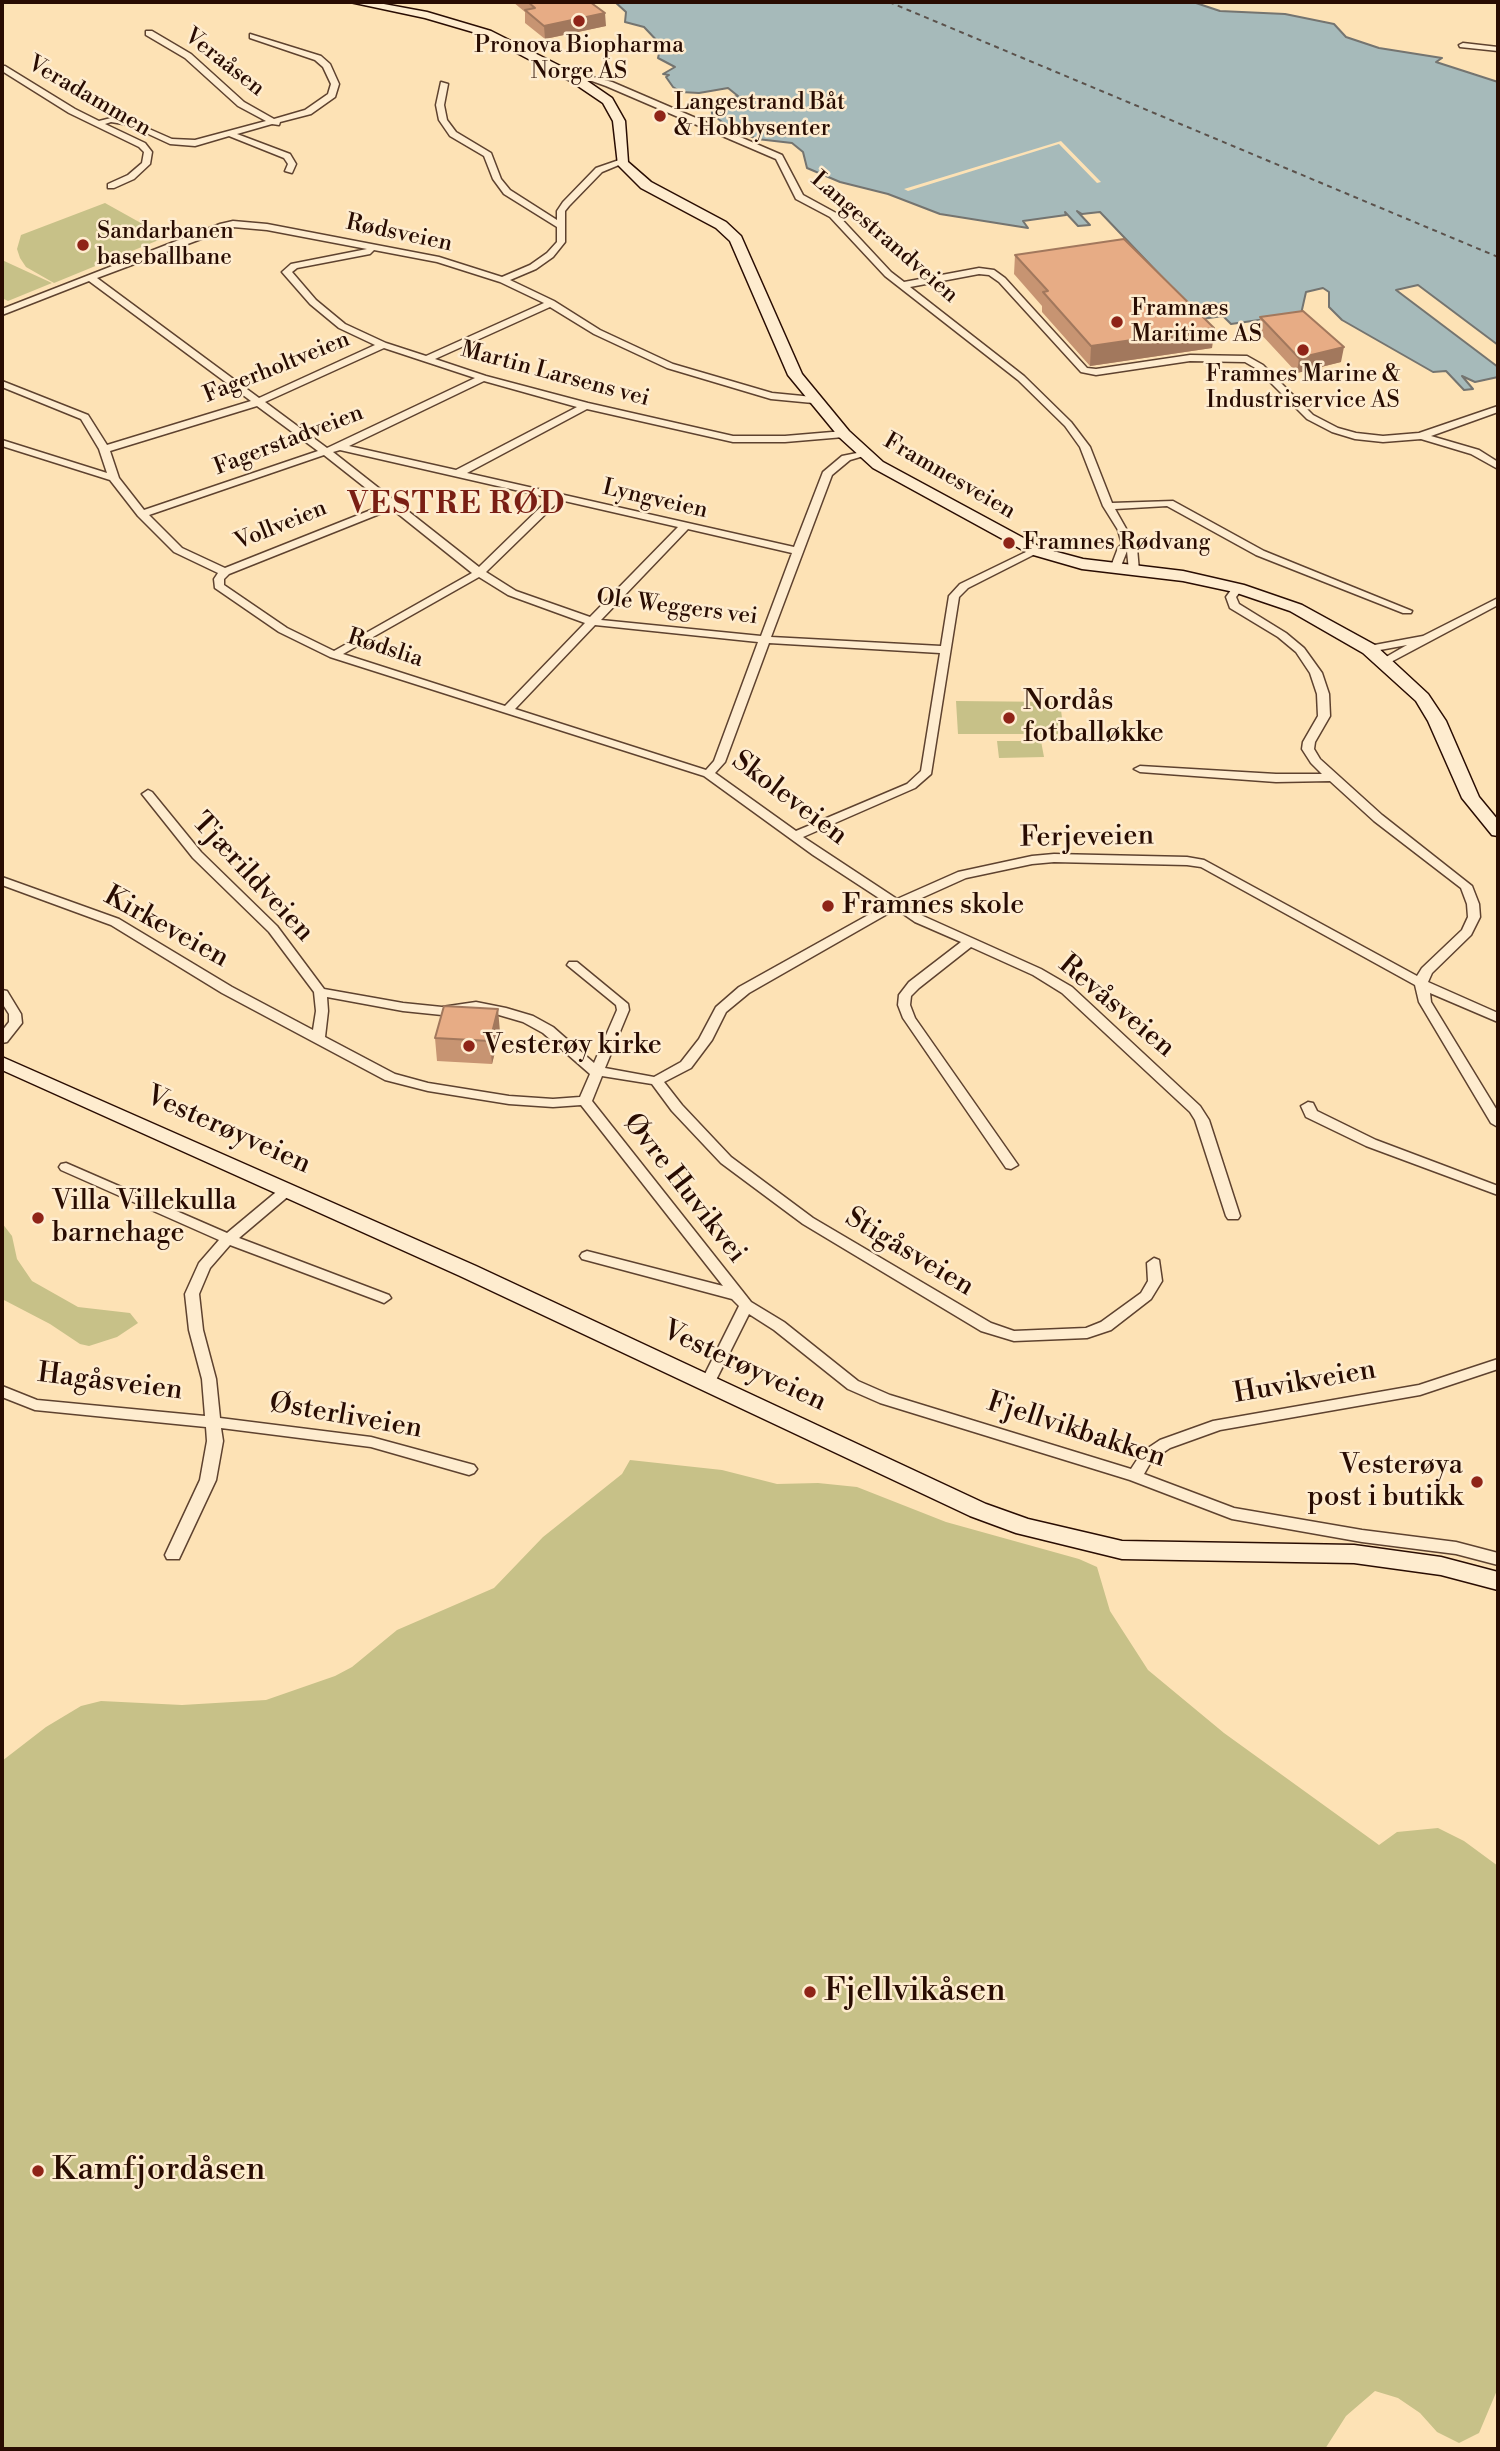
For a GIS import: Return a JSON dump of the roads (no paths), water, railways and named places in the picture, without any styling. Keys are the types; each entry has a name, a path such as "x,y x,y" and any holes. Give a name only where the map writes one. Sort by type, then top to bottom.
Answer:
{"main road":[{"path":"356,2 427,15 475,28 576,79 602,96 617,113 622,162"},
{"name":"Framnesveien","path":"622,162 640,181 721,225 736,239 788,362 813,400 863,453 919,490 1036,551 1062,560 1183,576 1238,588 1296,608 1369,649 1422,698 1437,721 1471,798 1498,831"},
{"name":"Vesterøyveien","path":"2,1063 708,1382 978,1510 1069,1540 1122,1550 1354,1554 1441,1566 1498,1581"}],"street":[{"name":"Veraåsen","path":"149,33 188,56 241,104 276,123"},
{"path":"96,124 111,120 131,123 180,143 209,141 276,123 323,104 332,95 335,84 327,65 318,58 253,36"},
{"path":"1463,45 1498,49"},
{"name":"Veradammen","path":"2,68 96,124 134,140 148,152 149,158 141,170 111,186"},
{"name":"Langestrandveien","path":"576,79 593,79 610,84 771,152 781,160 799,197 833,215 903,285 1021,378 1068,424 1085,447 1108,506 1132,548 1134,571"},
{"path":"444,84 440,105 443,120 453,134 488,155 497,179 507,192 562,227"},
{"path":"232,135 287,156 292,164 289,171"},
{"path":"503,280 533,267 550,255 561,242 561,211 573,195 599,170 622,162"},
{"name":"Rødsveien","path":"91,278 233,224 439,260 503,280 551,303 597,332 670,366 780,398 813,400"},
{"name":"Martin Larsens vei","path":"378,249 287,269 329,316 383,345 483,378 586,406 733,439 785,439 844,434"},
{"path":"903,285 986,271 1002,280 1084,370 1096,372 1190,358 1247,359 1323,425 1367,438 1420,436 1498,409"},
{"path":"2,312 91,278"},
{"name":"Ole Weggers vei","path":"91,278 326,452 479,573 512,593 593,622 766,640 947,650"},
{"path":"428,359 551,303"},
{"name":"Fagerholtveien","path":"104,449 256,402 383,345"},
{"name":"Fagerstadveien","path":"142,514 339,447 483,378"},
{"path":"2,384 85,417 104,449 114,478 142,514 178,550 225,572"},
{"path":"459,473 586,406"},
{"path":"1420,436 1467,449 1498,466"},
{"path":"2,443 114,478"},
{"name":"Lyngveien","path":"339,447 799,551"},
{"name":"Skoleveien","path":"863,453 846,458 827,474 719,762 708,774 895,905"},
{"path":"334,655 479,573 558,496"},
{"path":"1108,506 1159,502 1183,508 1260,553 1407,611"},
{"name":"Vollveien","path":"225,572 393,505"},
{"path":"508,709 684,527"},
{"path":"1115,569 1123,548 1128,545"},
{"path":"795,836 911,786 927,772 954,596 1036,551"},
{"name":"Rødslia","path":"225,572 219,579 219,586 283,630 334,655 708,774"},
{"path":"1238,588 1231,597 1234,606 1282,635 1300,650 1316,673 1323,694 1324,716 1308,749 1315,761 1378,818 1466,886 1473,904 1474,917 1467,932 1426,971 1421,983 1425,1002 1498,1123"},
{"path":"1385,661 1498,601"},
{"path":"1369,649 1423,639"},
{"path":"1140,769 1276,778 1332,777"},
{"name":"Tjærildveien","path":"148,794 197,855 273,929 320,992"},
{"name":"Ferjeveien","path":"656,1081 686,1065 705,1040 721,1010 744,990 895,905 962,875 1032,860 1187,861 1231,877 1309,925 1421,983 1498,1018"},
{"name":"Kirkeveien","path":"2,881 115,922 228,990"},
{"name":"Revåsveien","path":"895,905 1037,972 1067,990 1188,1102 1202,1120 1233,1216"},
{"path":"969,942 914,985 905,995 904,1005 909,1018 1011,1165"},
{"path":"573,965 622,1004 623,1010 595,1071"},
{"name":"Øvre Huvikvei","path":"228,990 318,1037 365,1067 390,1077 428,1087 509,1100 553,1103 585,1101"},
{"path":"318,1037 322,1011 320,992 442,1011 476,1006 528,1019 548,1030 595,1071 656,1081"},
{"path":"2,994 15,1014 16,1023 2,1039"},
{"name":"Øvre Huvikvei","path":"585,1101 595,1071"},
{"name":"Stigåsveien","path":"656,1081 677,1108 726,1160 808,1221 986,1327 1014,1336 1087,1333 1106,1326 1146,1297 1155,1281 1154,1263"},
{"name":"Øvre Huvikvei","path":"585,1101 742,1301"},
{"path":"1308,1106 1311,1114 1371,1143 1498,1191"},
{"path":"66,1167 228,1239 384,1298"},
{"path":"173,1555 208,1480 215,1441 209,1379 196,1331 192,1294 204,1266 228,1239 286,1191"},
{"path":"587,1256 742,1301 708,1382"},
{"name":"Fjellvikbakken","path":"742,1301 779,1326 853,1385 885,1399 1135,1476 1232,1513 1362,1536 1456,1548 1498,1559"},
{"name":"Huvikveien","path":"1135,1476 1147,1456 1165,1444 1219,1425 1420,1390 1498,1364"},
{"name":"Hagåsveien","path":"2,1391 34,1405 213,1422"},
{"name":"Østerliveien","path":"213,1422 371,1442 469,1469"}],"place":[{"name":"Pronova Biopharma Norge AS","path":"579,21"},
{"name":"Langestrand Båt & Hobbysenter","path":"660,116"},
{"name":"Sandarbanen baseballbane","path":"83,245"},
{"name":"Framnæs Maritime AS","path":"1117,322"},
{"name":"Framnes Marine & Industriservice AS","path":"1303,350"},
{"name":"Framnes Rødvang","path":"1009,543"},
{"name":"Nordås fotballøkke","path":"1009,718"},
{"name":"Framnes skole","path":"828,906"},
{"name":"Vesterøy kirke","path":"469,1046"},
{"name":"Villa Villekulla barnehage","path":"38,1218"},
{"name":"Vesterøya post i butikk","path":"1477,1482"},
{"name":"Fjellvikåsen","path":"810,1992"},
{"name":"Kamfjordåsen","path":"38,2171"}],"district":[{"name":"VESTRE RØD","path":"457,506"}]}
